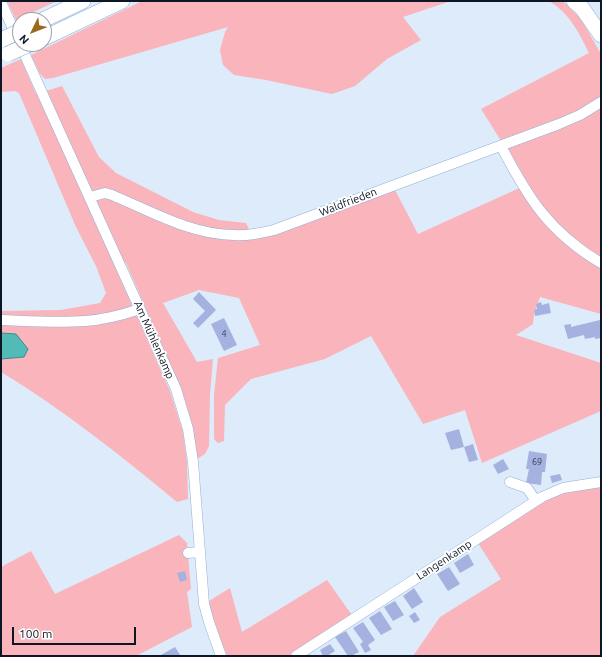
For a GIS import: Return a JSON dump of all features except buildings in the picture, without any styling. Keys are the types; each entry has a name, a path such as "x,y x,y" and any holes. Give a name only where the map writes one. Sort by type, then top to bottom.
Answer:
{"highway":[{"path":"52,16 83,1"},
{"path":"52,34 122,1"},
{"path":"574,1 582,8 601,35"},
{"path":"588,1 601,29"},
{"path":"1,40 12,35"}],"street":[{"name":"Am Mühlenkamp","path":"1,2 176,389 188,428 193,462 204,604 208,622 221,656"},
{"name":"Waldfrieden","path":"90,197 105,193 112,195 168,219 196,229 234,235 253,234 274,230 501,146 580,115 601,102"},
{"path":"501,146 522,185 538,209 558,231 584,253 601,263"},
{"path":"1,320 63,322 87,321 121,315 140,309"},
{"path":"510,482 527,488 536,501"},
{"name":"Langenkamp","path":"296,656 536,501 563,488 601,482"},
{"path":"188,553 200,552"}],"shaded area":[{"path":"7,1 57,1 33,12 12,12"},
{"path":"142,1 451,1 403,17 421,40 387,59 355,86 332,94 234,75 223,65 220,50 228,27 53,78 45,79 40,74 31,55 37,52 52,52 52,45"},
{"path":"549,1 563,1 581,19 601,54 601,314 540,297 534,314 533,324 516,335 601,363 601,411 482,463 465,410 423,424 371,336 325,359 251,379 225,405 224,441 218,443 214,439 214,395 218,358 260,345 239,298 199,290 163,303 197,362 213,359 210,394 209,446 205,454 197,459 180,387 126,263 113,262 170,391 183,432 187,462 188,499 177,502 113,450 69,417 1,372 1,359 24,357 16,334 1,333 1,311 61,310 100,303 106,293 96,266 76,227 19,93 15,91 1,92 1,68 21,59 36,94 62,86 99,157 116,173 193,212 219,220 246,223 250,231 251,239 395,190 418,234 526,185 510,155 481,109 589,53 577,30 568,17"},
{"path":"1,333 16,334 28,349 24,357 1,359"},
{"path":"601,482 601,656 413,656 440,617 501,579 476,540 542,497"},
{"path":"179,535 187,543 191,589 187,592 192,627 136,656 1,656 1,567 31,551 55,594"},
{"path":"327,580 354,618 296,656 227,656 213,620 209,601 230,588 242,632"}]}
